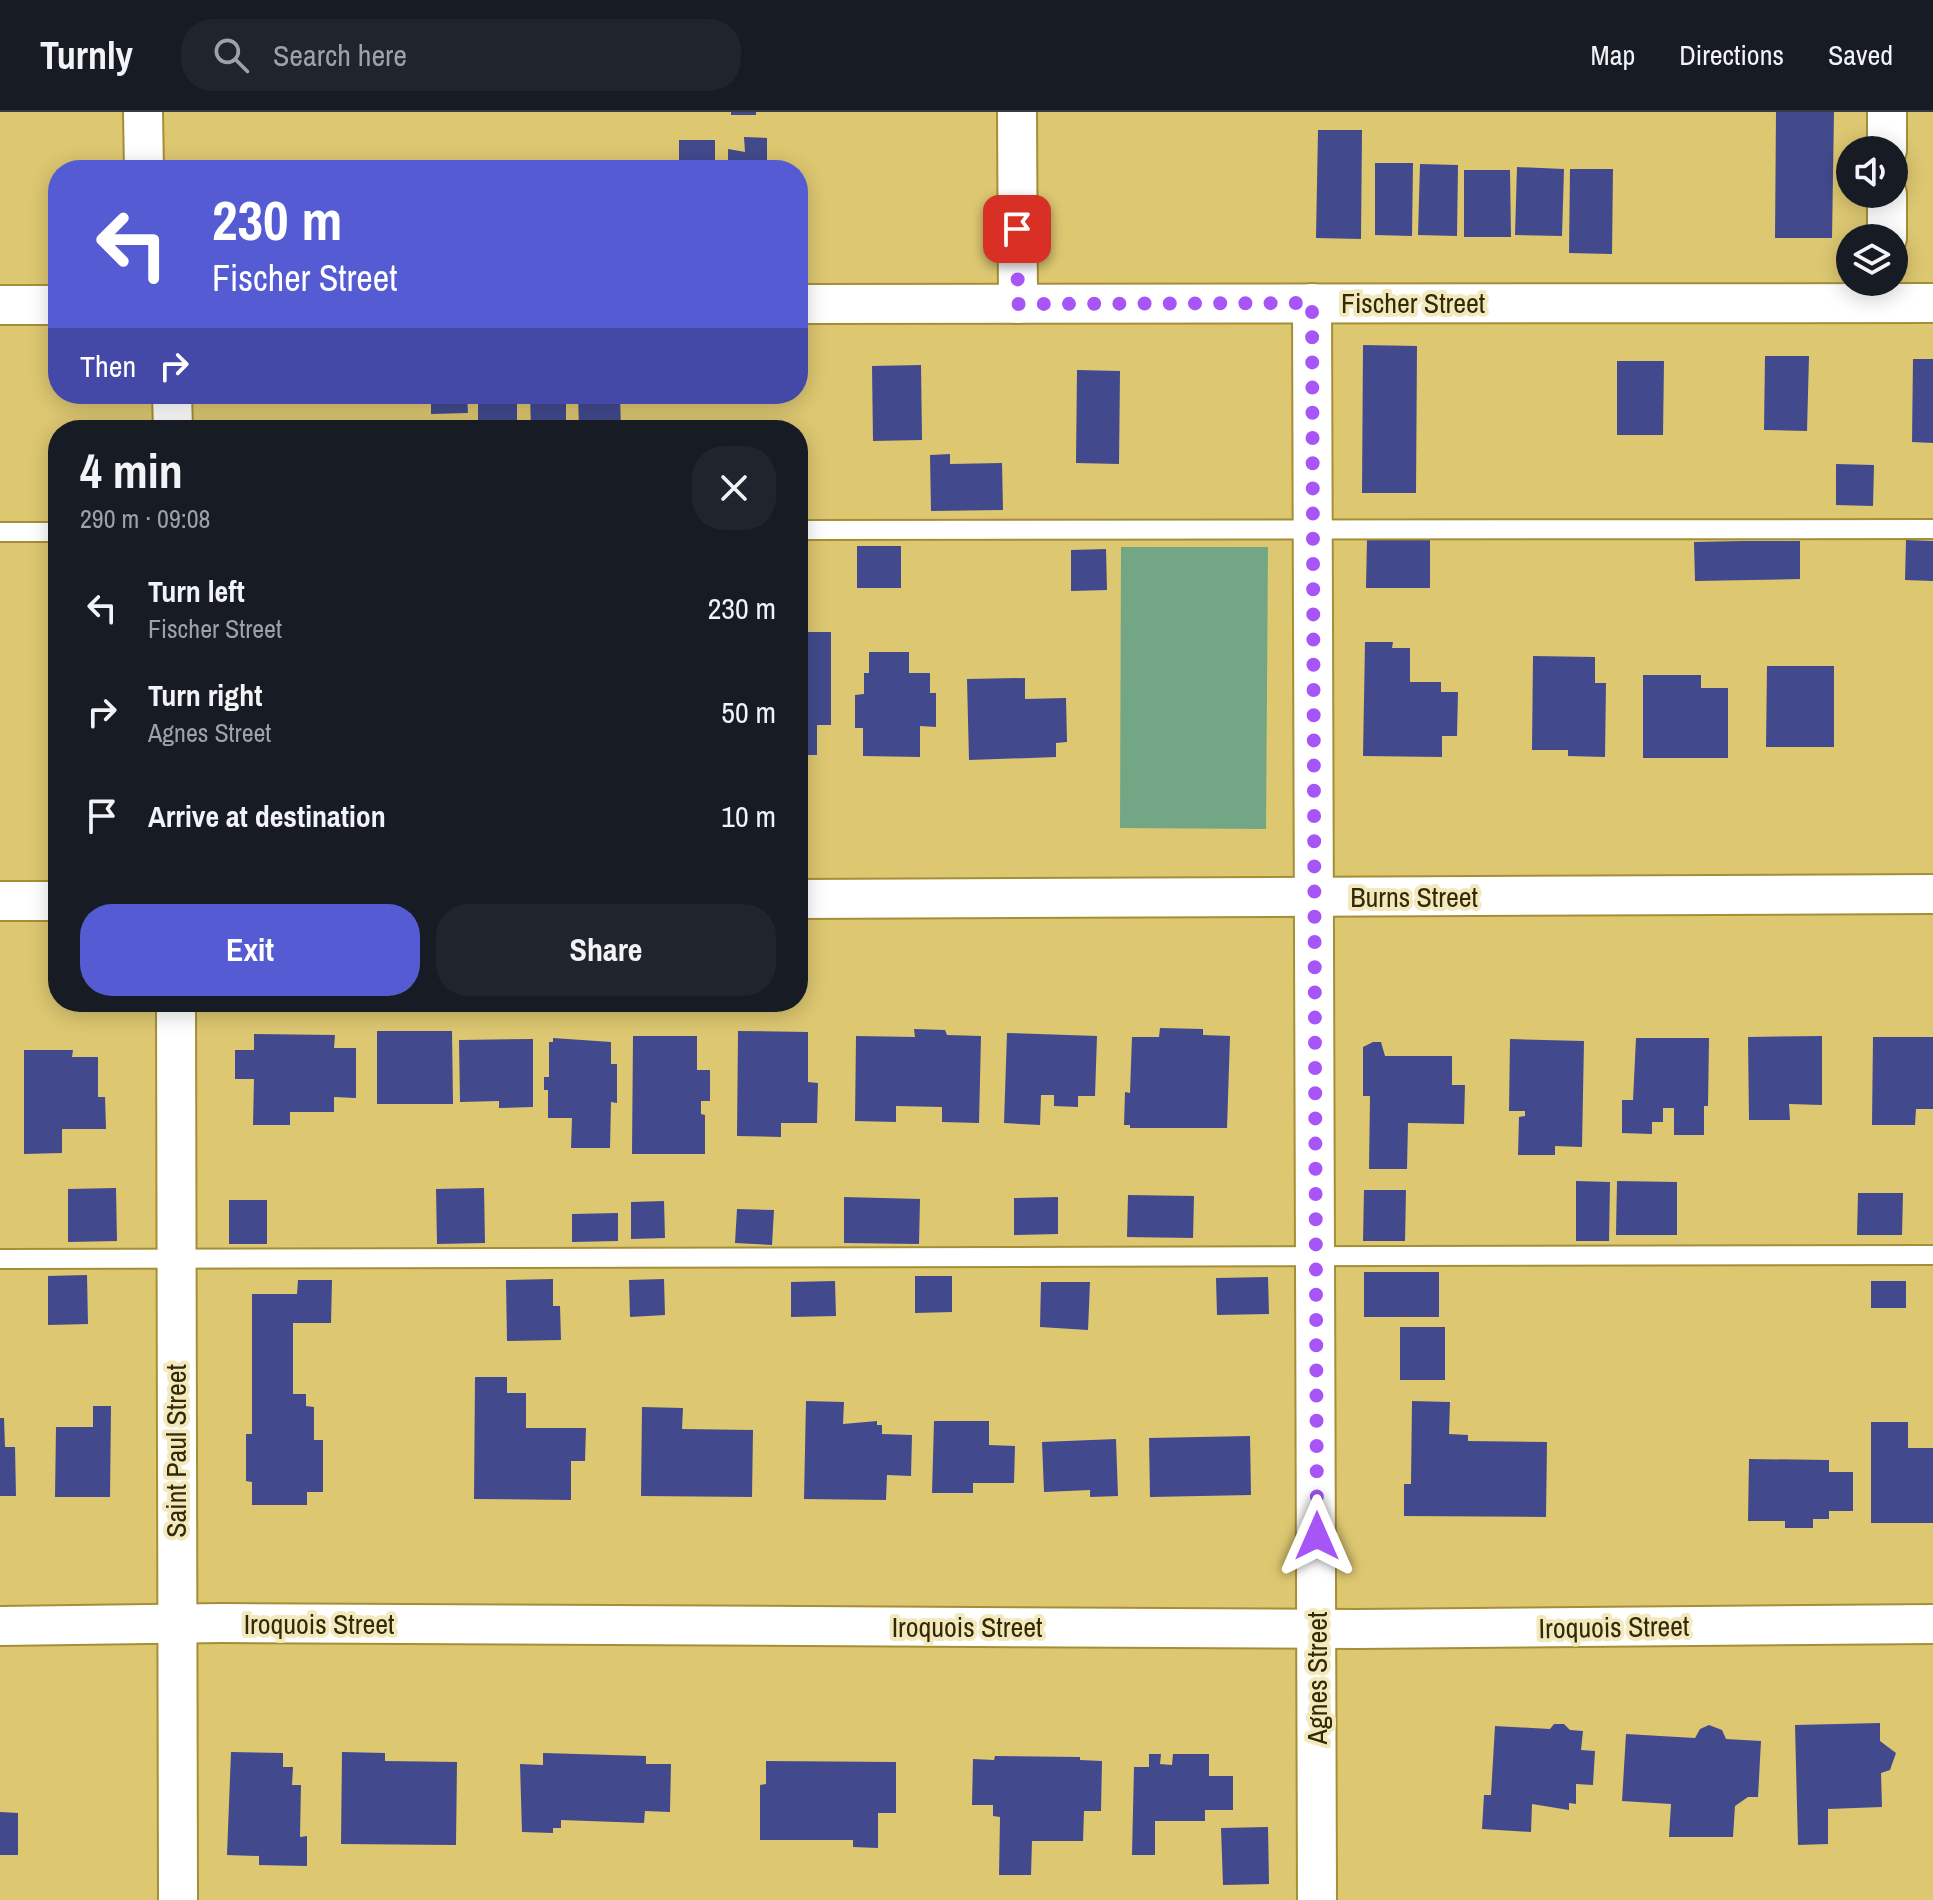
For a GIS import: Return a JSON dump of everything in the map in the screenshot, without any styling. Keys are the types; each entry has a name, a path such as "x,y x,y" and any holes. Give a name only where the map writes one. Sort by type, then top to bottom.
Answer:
{"street":[{"path":"143,112 144,160"},
{"path":"1017,112 1018,304"},
{"path":"1887,112 1887,136"},
{"name":"Fischer Street","path":"808,304 1312,303 1836,293"},
{"name":"Fischer Street","path":"1904,296 1933,303"},
{"name":"Agnes Street","path":"1312,303 1317,1900"},
{"path":"0,305 48,305"},
{"name":"Burns Street","path":"808,899 1933,894"},
{"path":"0,901 48,901"},
{"name":"Saint Paul Street","path":"176,1012 178,1900"},
{"name":"Iroquois Street","path":"0,1626 179,1624 1316,1629 1933,1624"}],"lane":[{"path":"808,530 1933,529"},
{"path":"0,532 48,532"},
{"path":"0,1259 1933,1255"}],"green space":[{"path":"1121,547 1268,547 1266,829 1120,828"}],"building":[{"path":"731,112 756,112 756,115 731,115"},
{"path":"1776,112 1834,112 1832,238 1775,238"},
{"path":"1318,130 1362,130 1361,239 1316,238"},
{"path":"744,137 767,138 767,160 728,160 728,149 745,152"},
{"path":"679,140 715,140 715,160 679,160"},
{"path":"1375,163 1413,163 1412,236 1375,235"},
{"path":"1420,164 1458,165 1457,236 1418,235"},
{"path":"1517,167 1564,169 1562,236 1515,235"},
{"path":"1570,169 1613,169 1612,254 1569,253"},
{"path":"1464,170 1510,170 1511,237 1464,237"},
{"path":"1363,345 1417,346 1416,493 1362,493"},
{"path":"1765,356 1809,356 1807,431 1764,430"},
{"path":"1913,359 1933,359 1933,443 1912,442"},
{"path":"1617,361 1664,361 1663,435 1617,435"},
{"path":"921,365 922,440 873,441 872,366"},
{"path":"1077,370 1120,371 1119,464 1076,463"},
{"path":"431,404 468,404 468,413 431,414"},
{"path":"478,404 517,404 517,420 478,420"},
{"path":"530,404 566,404 566,420 531,420"},
{"path":"578,404 620,404 621,420 579,420"},
{"path":"950,454 950,464 1002,463 1003,510 931,511 930,455"},
{"path":"1836,464 1874,465 1873,506 1836,505"},
{"path":"1367,539 1430,540 1430,588 1366,588"},
{"path":"1906,540 1933,541 1933,581 1905,580"},
{"path":"1800,541 1800,579 1695,581 1694,542"},
{"path":"857,546 901,546 901,588 857,588"},
{"path":"1106,549 1107,590 1071,591 1071,550"},
{"path":"808,632 831,632 831,725 817,725 817,755 808,755"},
{"path":"1365,642 1393,642 1392,648 1410,648 1410,682 1441,682 1441,692 1458,692 1457,736 1442,736 1442,757 1363,756"},
{"path":"869,652 909,652 909,673 930,673 930,693 936,693 936,727 920,726 920,757 863,756 863,728 855,728 855,695 864,694 864,673 869,673"},
{"path":"1533,656 1595,657 1595,683 1606,683 1605,757 1568,756 1568,750 1532,750"},
{"path":"1767,666 1834,666 1834,747 1766,747"},
{"path":"1643,675 1701,675 1701,688 1728,688 1728,758 1643,758"},
{"path":"1025,678 1025,699 1066,698 1067,742 1056,743 1056,757 969,760 967,679"},
{"path":"1160,1028 1203,1029 1203,1035 1230,1036 1227,1128 1130,1128 1130,1125 1124,1125 1125,1092 1130,1093 1132,1037 1159,1037"},
{"path":"914,1029 945,1030 947,1035 981,1036 979,1123 942,1122 942,1107 896,1106 896,1122 855,1121 856,1036 915,1037"},
{"path":"377,1031 452,1031 453,1104 377,1104"},
{"path":"738,1031 808,1032 808,1082 818,1083 817,1123 781,1123 781,1137 737,1136"},
{"path":"1007,1033 1097,1036 1095,1096 1078,1096 1078,1107 1054,1106 1054,1095 1041,1095 1040,1125 1004,1123"},
{"path":"254,1034 335,1035 334,1048 356,1048 356,1098 334,1097 334,1112 290,1112 290,1125 253,1125 254,1079 235,1079 235,1050 254,1050"},
{"path":"633,1036 697,1036 697,1070 710,1070 710,1101 701,1101 701,1114 705,1115 705,1154 632,1154"},
{"path":"1822,1036 1822,1105 1789,1104 1790,1120 1749,1120 1748,1037"},
{"path":"1873,1037 1933,1037 1933,1109 1916,1109 1915,1125 1872,1125"},
{"path":"553,1038 611,1042 611,1064 617,1064 617,1103 611,1102 610,1148 571,1148 572,1118 548,1118 548,1090 544,1090 544,1077 549,1077 549,1042 553,1042"},
{"path":"1636,1038 1709,1038 1708,1106 1704,1106 1704,1135 1674,1135 1674,1108 1663,1108 1663,1122 1652,1122 1652,1134 1622,1133 1622,1100 1633,1100"},
{"path":"533,1039 533,1107 499,1108 499,1101 460,1102 459,1040"},
{"path":"1510,1039 1584,1041 1582,1147 1555,1146 1555,1155 1518,1155 1519,1117 1525,1116 1525,1111 1509,1111"},
{"path":"1381,1042 1385,1056 1452,1056 1452,1085 1465,1085 1464,1124 1408,1123 1407,1169 1369,1169 1370,1096 1363,1096 1363,1047"},
{"path":"24,1050 73,1050 72,1057 98,1057 98,1097 105,1097 106,1129 62,1129 62,1153 24,1154"},
{"path":"1576,1181 1610,1182 1609,1241 1576,1241"},
{"path":"1617,1181 1677,1182 1677,1235 1616,1235"},
{"path":"116,1188 117,1241 68,1242 68,1189"},
{"path":"484,1188 485,1243 437,1244 436,1189"},
{"path":"1364,1190 1406,1190 1405,1241 1363,1241"},
{"path":"1858,1193 1903,1193 1902,1235 1857,1235"},
{"path":"1128,1195 1194,1196 1193,1238 1127,1237"},
{"path":"844,1197 920,1199 919,1244 844,1243"},
{"path":"1058,1197 1058,1234 1014,1235 1014,1198"},
{"path":"229,1200 267,1200 267,1244 229,1244"},
{"path":"664,1201 665,1238 631,1239 631,1202"},
{"path":"737,1209 774,1210 772,1245 735,1243"},
{"path":"618,1213 618,1241 572,1242 572,1214"},
{"path":"1364,1272 1439,1272 1439,1317 1364,1317"},
{"path":"87,1275 88,1324 48,1325 48,1276"},
{"path":"915,1276 952,1276 952,1312 915,1313"},
{"path":"1268,1277 1269,1314 1217,1315 1216,1278"},
{"path":"553,1279 553,1306 560,1306 561,1340 507,1341 506,1280"},
{"path":"664,1279 665,1315 630,1317 629,1280"},
{"path":"298,1280 332,1280 331,1323 293,1323 293,1394 306,1394 306,1406 314,1407 314,1440 323,1440 323,1492 307,1492 307,1505 252,1505 252,1482 246,1481 246,1434 252,1434 252,1294 297,1294"},
{"path":"835,1281 836,1316 791,1317 791,1282"},
{"path":"1871,1281 1906,1281 1906,1308 1871,1308"},
{"path":"1041,1282 1090,1282 1088,1330 1040,1327"},
{"path":"1400,1327 1445,1327 1445,1380 1400,1380"},
{"path":"475,1377 507,1377 507,1393 526,1393 526,1428 586,1428 585,1461 571,1461 571,1500 474,1499"},
{"path":"806,1401 844,1402 843,1424 877,1421 877,1425 882,1425 882,1434 912,1435 911,1476 887,1475 886,1500 804,1499"},
{"path":"1412,1401 1450,1402 1449,1434 1468,1435 1468,1441 1547,1442 1546,1517 1404,1516 1404,1484 1411,1484"},
{"path":"93,1406 111,1406 110,1497 55,1497 56,1427 93,1427"},
{"path":"642,1407 683,1408 682,1429 753,1430 752,1497 641,1496"},
{"path":"0,1418 4,1418 5,1447 15,1447 16,1496 0,1496"},
{"path":"934,1421 989,1421 989,1445 1015,1446 1014,1483 973,1483 973,1493 932,1493"},
{"path":"1871,1422 1908,1422 1908,1448 1933,1448 1933,1523 1871,1523"},
{"path":"1250,1436 1251,1495 1150,1497 1149,1438"},
{"path":"1116,1439 1118,1496 1090,1497 1090,1490 1044,1492 1042,1442"},
{"path":"1749,1459 1829,1460 1829,1472 1853,1472 1853,1511 1829,1511 1829,1519 1813,1519 1813,1528 1785,1528 1785,1521 1748,1521"},
{"path":"1880,1723 1880,1741 1896,1753 1890,1770 1881,1773 1882,1807 1828,1809 1828,1844 1798,1845 1795,1725"},
{"path":"1554,1724 1583,1731 1581,1750 1595,1751 1593,1785 1576,1784 1576,1804 1569,1803 1569,1810 1532,1804 1531,1832 1482,1829 1484,1795 1491,1795 1495,1726 1550,1729"},
{"path":"1709,1725 1722,1730 1726,1739 1761,1741 1758,1797 1748,1797 1735,1806 1733,1837 1669,1837 1671,1804 1622,1801 1626,1734 1695,1738 1700,1729"},
{"path":"231,1752 283,1753 283,1767 293,1767 292,1785 301,1785 300,1837 307,1836 307,1866 259,1865 259,1856 227,1855"},
{"path":"342,1752 385,1753 385,1761 457,1762 456,1845 341,1844"},
{"path":"543,1753 646,1756 646,1764 671,1764 670,1812 645,1811 644,1823 561,1820 561,1828 553,1828 553,1833 522,1832 520,1764 543,1765"},
{"path":"1149,1754 1161,1754 1160,1764 1172,1765 1173,1754 1209,1754 1209,1776 1233,1776 1233,1810 1205,1810 1205,1821 1155,1821 1155,1855 1132,1855 1134,1767 1149,1767"},
{"path":"995,1756 1080,1757 1080,1760 1102,1761 1101,1811 1084,1811 1083,1841 1032,1841 1031,1875 999,1875 1000,1817 993,1816 993,1805 972,1805 973,1759 994,1760"},
{"path":"766,1761 896,1762 896,1813 878,1813 878,1848 853,1847 853,1840 760,1840 760,1785 766,1784"},
{"path":"0,1812 18,1813 18,1855 0,1855"},
{"path":"1268,1827 1269,1884 1223,1885 1221,1828"}],"route":[{"path":"1017,229 1018,304 1312,303 1317,1536"}]}
